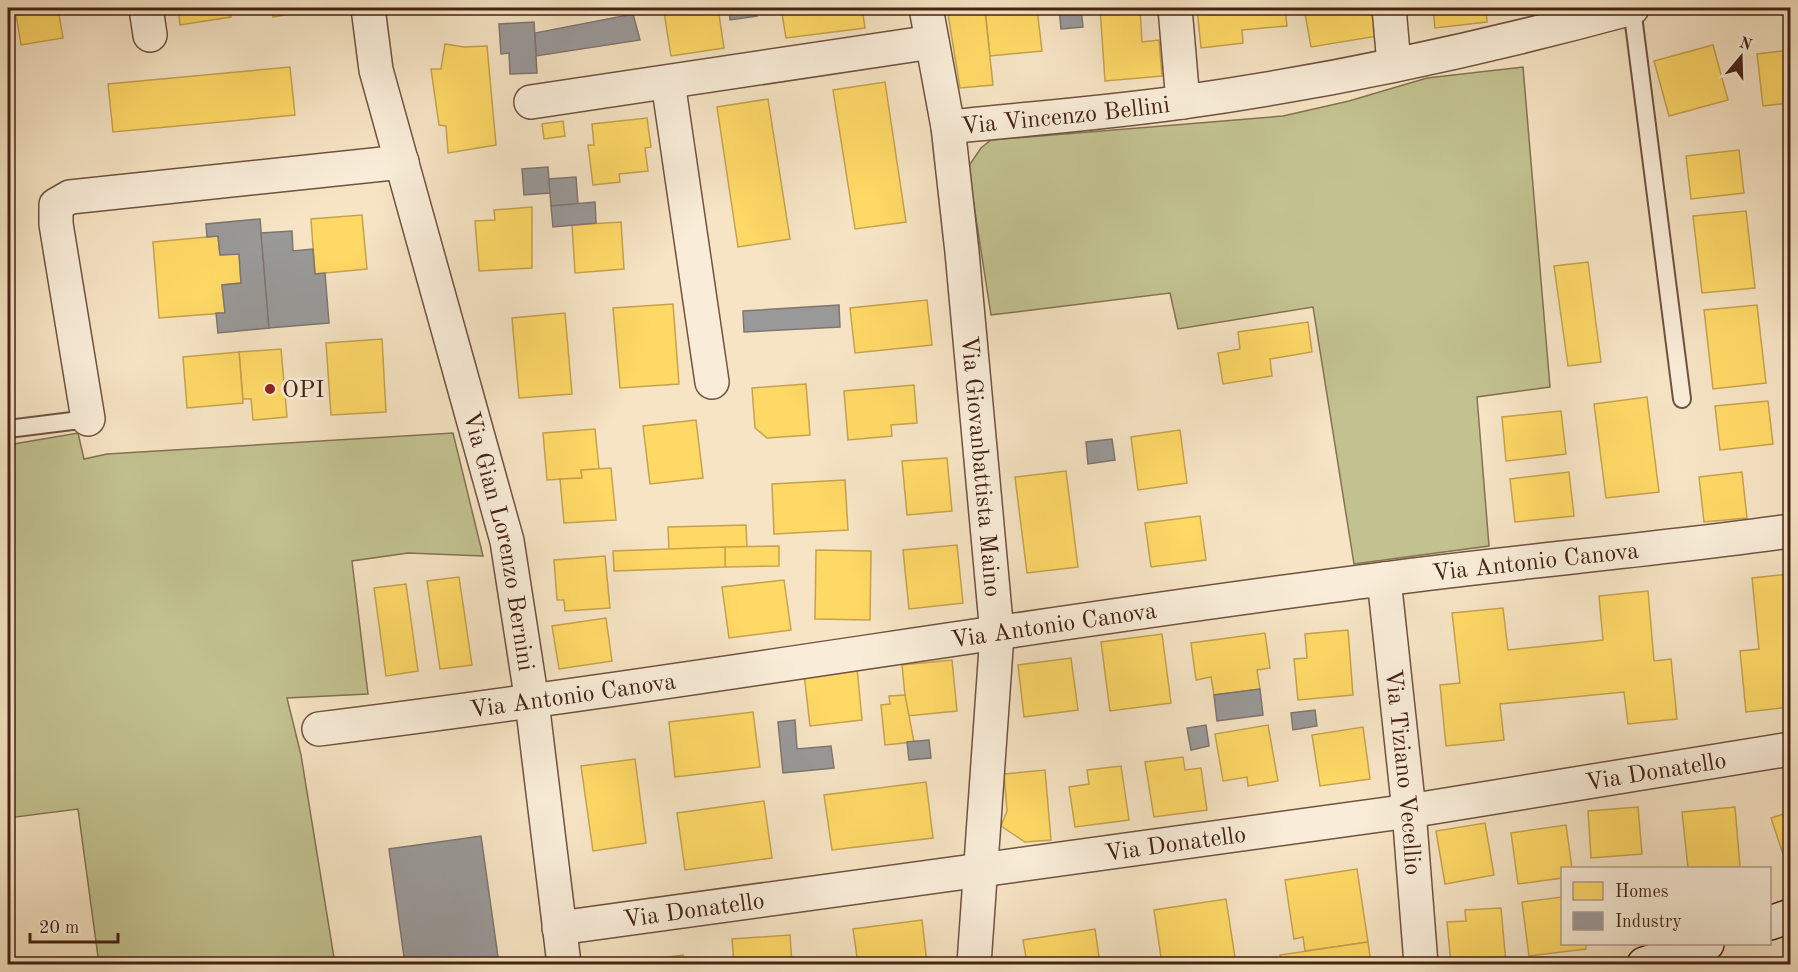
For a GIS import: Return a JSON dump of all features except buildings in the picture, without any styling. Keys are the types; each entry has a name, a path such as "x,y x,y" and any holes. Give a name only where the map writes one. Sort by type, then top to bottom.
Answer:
{"street":[{"name":"Via Gian Lorenzo Bernini","path":"368,8 376,70 507,541 532,702 564,964"},
{"name":"Via Giovanbattista Maino","path":"926,8 948,127 962,252 997,634 974,964"},
{"name":"Via Vincenzo Bellini","path":"1175,8 1183,102"},
{"path":"1389,8 1394,64"},
{"name":"Via Vincenzo Bellini","path":"948,127 1183,102 1394,64 1516,39 1632,8"},
{"path":"531,102 932,42"},
{"path":"668,82 712,382"},
{"path":"88,418 56,224 56,205 70,197 402,162"},
{"name":"Via Antonio Canova","path":"320,729 532,702 1384,579 1698,544 1791,531"},
{"name":"Via Tiziano Vecellio","path":"1384,579 1421,964"},
{"name":"Via Donatello","path":"559,928 1408,811 1791,749"},
{"path":"1771,923 1791,916"},
{"path":"1649,964 1704,945"}],"lane":[{"path":"1632,8 1682,399"},
{"path":"8,429 88,418"}],"green space":[{"path":"1523,67 1550,387 1477,397 1489,546 1354,564 1313,307 1178,329 1170,293 991,315 968,167 981,148 991,140 1283,116 1349,101 1427,78"},
{"path":"78,433 84,459 107,454 453,433 483,556 408,553 352,561 368,694 287,698 301,755 335,964 99,964 78,809 8,818 8,445"}],"place":[{"name":"OPI","path":"270,389"}]}
